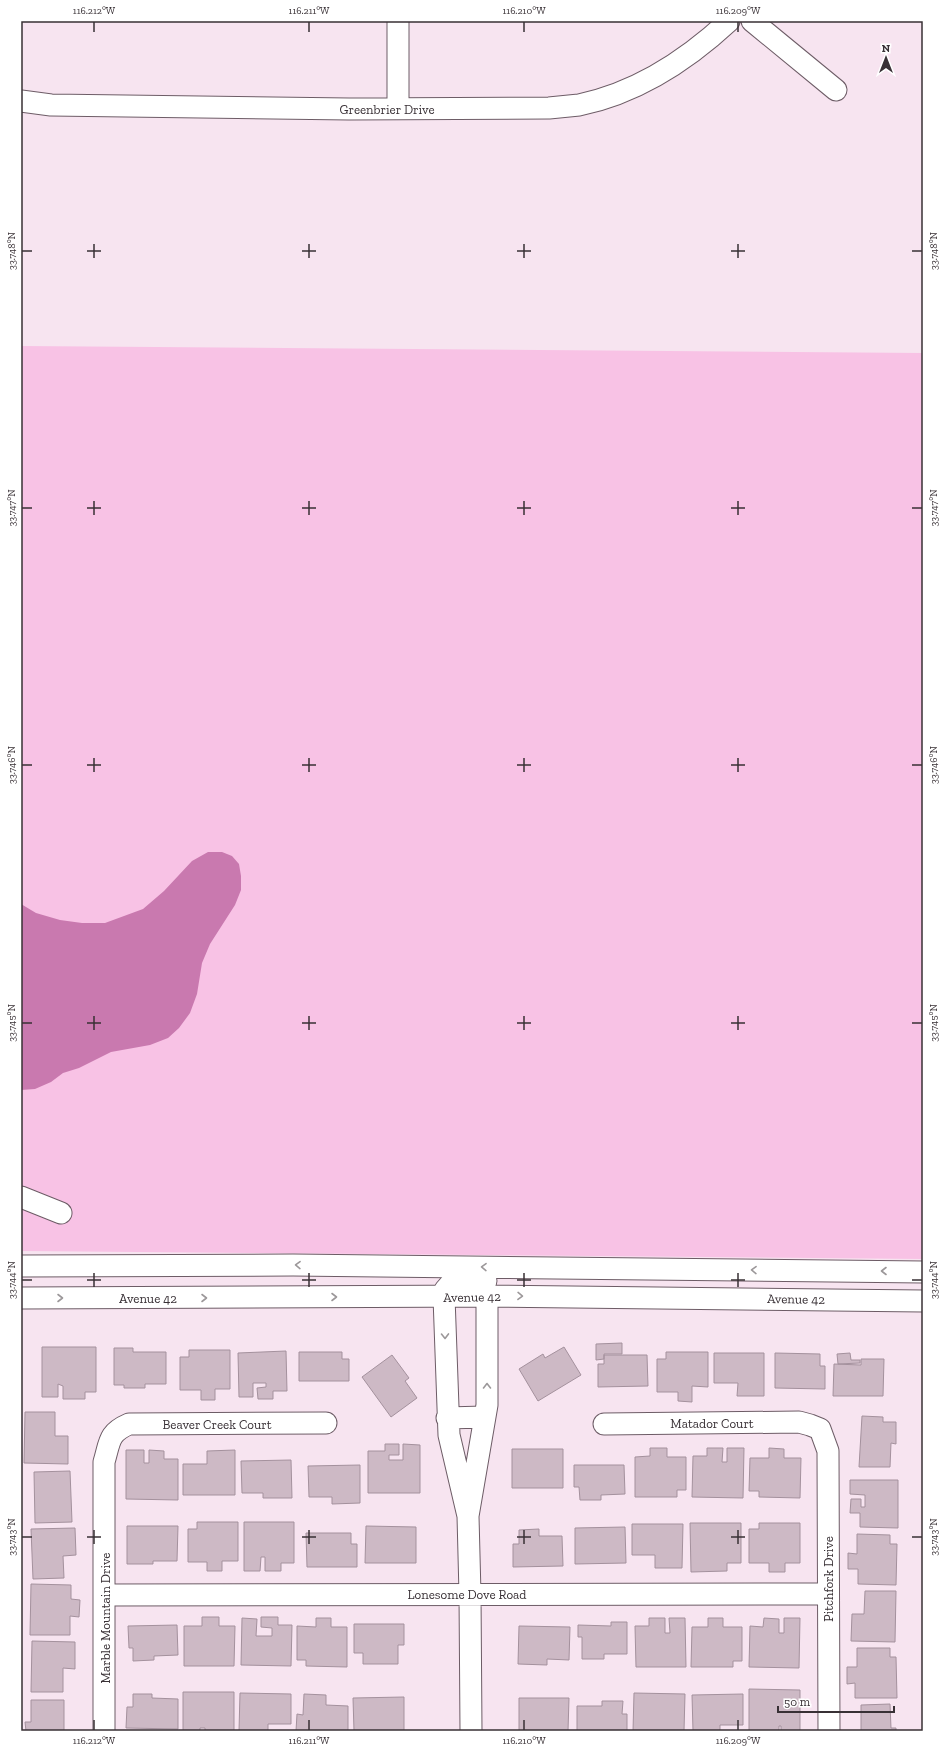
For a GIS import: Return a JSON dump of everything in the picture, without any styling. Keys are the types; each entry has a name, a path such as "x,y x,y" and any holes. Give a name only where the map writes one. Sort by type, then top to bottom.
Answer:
{"street":[{"path":"398,21 398,109"},
{"name":"Greenbrier Drive","path":"21,101 51,105 398,109 549,108 579,104 645,83 678,63 729,21"},
{"path":"752,21 836,90"},
{"path":"21,1197 61,1213"},
{"path":"21,1266 292,1265 923,1272"},
{"path":"468,1516 449,1435 445,1290 452,1282 567,1282 614,1269"},
{"path":"471,1731 468,1516 487,1405 487,1296"},
{"name":"Avenue 42","path":"21,1298 487,1296 923,1301"},
{"path":"448,1418 484,1417"},
{"name":"Matador Court","path":"604,1424 799,1422 810,1424 820,1429"},
{"name":"Beaver Creek Court","path":"112,1435 129,1424 326,1424"},
{"name":"Pitchfork Drive","path":"820,1429 828,1451 829,1731"},
{"name":"Marble Mountain Drive","path":"104,1731 104,1462 112,1435"},
{"name":"Lonesome Dove Road","path":"105,1595 828,1594"}],"shaded area":[{"path":"21,346 923,353 923,1259 21,1251"},
{"path":"208,852 222,852 232,856 239,864 241,890 235,905 210,944 202,963 197,994 190,1013 179,1028 168,1038 150,1045 111,1052 79,1068 63,1073 51,1082 35,1089 21,1090 21,904 36,913 60,920 82,923 105,923 143,909 164,891 192,861"}],"building":[{"path":"622,1343 622,1354 604,1354 604,1359 596,1360 596,1344"},
{"path":"42,1347 96,1347 96,1392 85,1392 85,1399 63,1399 63,1386 58,1384 58,1397 42,1397"},
{"path":"564,1347 581,1375 538,1401 519,1369 543,1354 545,1358"},
{"path":"114,1348 133,1348 133,1352 166,1352 166,1384 145,1384 145,1388 124,1388 124,1385 114,1385"},
{"path":"189,1350 230,1350 230,1389 215,1389 215,1400 201,1400 201,1390 180,1390 180,1357 189,1357"},
{"path":"286,1351 287,1391 273,1391 273,1399 258,1399 257,1388 266,1387 266,1383 253,1383 253,1397 239,1397 238,1353"},
{"path":"299,1352 342,1352 342,1359 349,1359 349,1381 299,1381"},
{"path":"666,1352 708,1352 708,1387 692,1386 692,1402 678,1401 678,1392 657,1392 657,1359 666,1359"},
{"path":"714,1353 764,1353 764,1396 737,1396 738,1383 714,1383"},
{"path":"775,1353 820,1354 820,1366 825,1366 825,1389 775,1388"},
{"path":"850,1353 851,1360 860,1360 860,1363 838,1364 837,1354"},
{"path":"392,1355 409,1378 405,1381 417,1398 391,1417 362,1377"},
{"path":"604,1355 647,1355 648,1386 598,1387 598,1364 604,1364"},
{"path":"861,1359 884,1359 883,1396 833,1396 834,1364 861,1365"},
{"path":"25,1412 55,1412 55,1436 68,1436 68,1464 24,1463"},
{"path":"862,1416 883,1417 883,1422 896,1422 896,1444 891,1443 890,1467 859,1467"},
{"path":"385,1444 399,1444 399,1455 389,1455 389,1460 403,1460 403,1444 420,1445 420,1493 368,1493 368,1451 385,1451"},
{"path":"650,1448 667,1448 667,1457 686,1457 686,1490 677,1490 677,1497 635,1497 635,1457 650,1456"},
{"path":"707,1448 723,1448 722,1462 727,1462 727,1448 744,1448 743,1498 692,1497 693,1456 707,1456"},
{"path":"769,1448 784,1449 784,1458 801,1458 800,1498 759,1497 759,1491 749,1491 750,1458 769,1458"},
{"path":"512,1449 563,1449 563,1488 512,1488"},
{"path":"126,1450 144,1450 144,1463 149,1463 149,1450 164,1451 164,1459 178,1459 178,1500 126,1499"},
{"path":"235,1450 235,1495 183,1495 183,1464 207,1464 207,1451"},
{"path":"291,1460 292,1498 263,1498 263,1493 242,1493 241,1461"},
{"path":"360,1465 360,1503 332,1504 332,1497 309,1497 308,1466"},
{"path":"574,1465 624,1465 625,1494 601,1495 601,1500 580,1500 579,1487 574,1487"},
{"path":"70,1471 72,1522 35,1523 34,1472"},
{"path":"850,1480 898,1480 898,1528 860,1527 860,1513 850,1513 851,1499 861,1499 861,1507 865,1507 865,1495 850,1494"},
{"path":"197,1522 238,1522 238,1561 222,1561 222,1571 207,1571 207,1562 188,1562 188,1529 197,1529"},
{"path":"244,1522 294,1522 294,1563 281,1563 281,1571 265,1571 265,1557 261,1557 260,1571 244,1571"},
{"path":"690,1523 741,1523 741,1563 727,1563 727,1571 691,1572"},
{"path":"759,1523 800,1523 800,1563 785,1563 785,1572 769,1572 769,1563 749,1563 749,1529 759,1529"},
{"path":"632,1524 683,1524 682,1568 655,1568 655,1555 632,1555"},
{"path":"127,1526 178,1526 177,1561 153,1561 153,1564 127,1564"},
{"path":"366,1526 416,1527 416,1563 365,1563"},
{"path":"625,1527 626,1563 575,1564 575,1528"},
{"path":"75,1528 76,1555 63,1556 64,1578 33,1579 31,1529"},
{"path":"539,1529 539,1536 562,1536 563,1566 513,1567 513,1544 519,1544 519,1530"},
{"path":"306,1533 351,1533 351,1544 357,1544 357,1567 307,1567"},
{"path":"857,1534 890,1535 890,1544 897,1544 896,1585 858,1584 858,1569 848,1569 848,1553 857,1554"},
{"path":"31,1584 71,1585 71,1599 80,1600 79,1617 70,1616 70,1635 30,1635"},
{"path":"865,1591 896,1591 895,1642 851,1641 852,1614 864,1614"},
{"path":"202,1617 219,1617 219,1626 235,1626 234,1666 184,1666 184,1626 202,1626"},
{"path":"261,1617 278,1617 278,1625 292,1625 291,1666 241,1665 242,1618 257,1619 256,1636 272,1636 272,1628 261,1627"},
{"path":"316,1618 331,1618 331,1627 347,1627 347,1667 306,1666 306,1660 297,1660 297,1626 316,1627"},
{"path":"649,1618 665,1618 665,1633 670,1633 669,1618 685,1618 686,1667 636,1667 635,1626 649,1626"},
{"path":"708,1618 723,1618 723,1627 742,1627 742,1661 733,1661 733,1667 691,1667 692,1627 708,1627"},
{"path":"764,1618 779,1619 779,1633 784,1633 784,1618 800,1618 799,1668 749,1667 750,1626 763,1627"},
{"path":"611,1622 627,1622 627,1654 604,1654 604,1659 582,1659 582,1637 578,1637 578,1625 611,1626"},
{"path":"354,1624 404,1624 404,1645 398,1645 398,1664 363,1664 363,1653 354,1653"},
{"path":"177,1625 178,1655 154,1656 154,1660 133,1661 133,1648 129,1648 128,1626"},
{"path":"519,1626 570,1627 569,1660 547,1659 547,1665 518,1664"},
{"path":"32,1641 75,1642 75,1669 63,1668 63,1692 31,1692"},
{"path":"857,1648 890,1648 890,1657 896,1657 897,1698 855,1698 855,1683 847,1684 847,1667 857,1667"},
{"path":"749,1689 800,1690 800,1731 781,1731 781,1726 779,1726 779,1731 749,1731"},
{"path":"183,1692 234,1692 234,1731 205,1731 205,1728 200,1728 200,1731 183,1731"},
{"path":"240,1693 291,1694 291,1724 268,1724 268,1731 239,1731"},
{"path":"634,1693 685,1694 684,1731 633,1731"},
{"path":"133,1694 152,1694 152,1698 178,1699 178,1729 126,1728 127,1707 133,1707"},
{"path":"304,1694 326,1695 326,1705 348,1706 348,1731 296,1731 297,1714 303,1715"},
{"path":"743,1694 743,1725 720,1725 720,1731 693,1731 692,1695"},
{"path":"404,1697 404,1731 354,1731 353,1698"},
{"path":"519,1698 569,1698 568,1731 519,1731"},
{"path":"31,1700 64,1700 64,1731 26,1731 25,1722 31,1722"},
{"path":"602,1701 623,1701 622,1714 627,1714 627,1731 577,1731 577,1706 602,1706"},
{"path":"890,1704 891,1728 896,1728 896,1731 861,1731 861,1705"}]}
